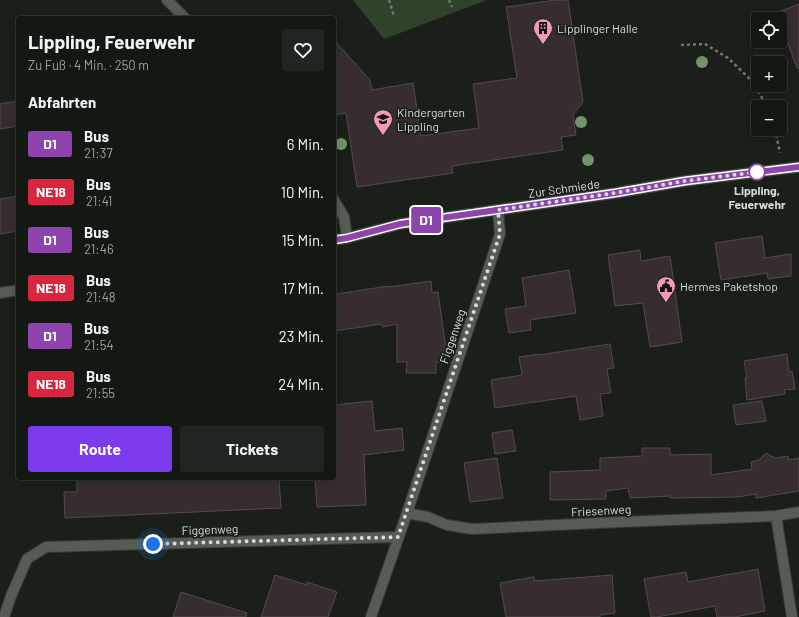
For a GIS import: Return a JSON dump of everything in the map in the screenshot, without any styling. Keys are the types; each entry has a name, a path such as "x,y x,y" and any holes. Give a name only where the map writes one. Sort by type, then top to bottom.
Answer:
{"street":[{"path":"167,0 183,16"},
{"name":"Zur Schmiede","path":"336,240 400,224 615,193 685,181 799,167"},
{"path":"336,203 344,217 347,238"},
{"name":"Figgenweg","path":"371,617 500,234 498,210"},
{"path":"0,293 16,290"},
{"name":"Friesenweg","path":"407,513 428,518 447,525 472,529 776,516 799,512"},
{"path":"776,516 792,617"},
{"name":"Figgenweg","path":"4,617 11,596 27,559 46,547 398,537"}],"path":[{"path":"389,0 394,16"},
{"path":"449,0 452,7"},
{"path":"681,45 705,44 728,58 754,83 763,100"},
{"path":"776,136 783,169"}],"green space":[{"path":"353,0 487,0 384,39"}],"building":[{"path":"556,0 568,0 583,102 573,115 576,135 561,137 563,150 452,166 453,173 357,187 346,113 336,115 336,42 370,80 372,90 413,83 421,136 479,128 473,84 517,78 506,7"},
{"path":"799,4 799,68 797,68 787,41 787,12 779,12"},
{"path":"16,101 16,126 0,129 0,104"},
{"path":"16,196 16,231 0,234 0,199"},
{"path":"762,236 765,258 791,254 791,276 768,279 767,273 721,280 715,243"},
{"path":"640,250 641,261 670,256 682,342 650,347 643,303 615,306 608,255"},
{"path":"569,270 576,313 530,320 531,330 509,333 505,309 526,306 522,278"},
{"path":"431,281 432,293 438,292 445,342 445,362 436,362 436,373 406,373 407,362 397,362 397,324 383,327 382,324 336,331 336,294"},
{"path":"610,344 614,368 607,369 611,393 600,394 603,416 580,420 576,396 495,408 491,380 522,375 519,357"},
{"path":"787,354 789,372 792,371 795,389 784,390 785,394 747,400 745,378 747,378 744,361"},
{"path":"372,401 375,431 402,428 404,450 364,455 366,505 317,507 315,480 336,480 336,405"},
{"path":"762,401 766,421 736,425 733,405"},
{"path":"512,430 516,451 495,454 492,433"},
{"path":"642,448 670,448 670,455 711,454 711,475 752,469 751,462 759,460 766,453 775,458 788,456 789,460 799,458 799,491 756,498 756,494 738,497 670,498 670,496 630,498 628,488 606,491 606,499 550,500 550,472 600,470 600,458 642,456"},
{"path":"497,458 503,498 470,502 464,463"},
{"path":"77,480 279,480 281,508 65,518 64,492 77,492"},
{"path":"758,569 765,611 735,617 717,617 715,606 651,617 644,579 686,572 688,582"},
{"path":"275,575 307,585 307,582 337,592 328,617 261,617"},
{"path":"612,575 615,613 600,615 600,617 506,617 500,583 534,577 535,581"},
{"path":"181,592 247,613 246,617 173,617"}],"bus line":[{"name":"D1","path":"336,240 400,224 615,193 685,181 799,167"}],"place":[{"name":"Lipplinger Halle","path":"543,45"},
{"name":"Kindergarten Lippling","path":"383,136"},
{"name":"Lippling, Feuerwehr","path":"757,172"},
{"name":"Hermes Paketshop","path":"666,303"}],"route":[{"path":"153,544 398,537 500,234 498,210 685,181 757,172"}]}
